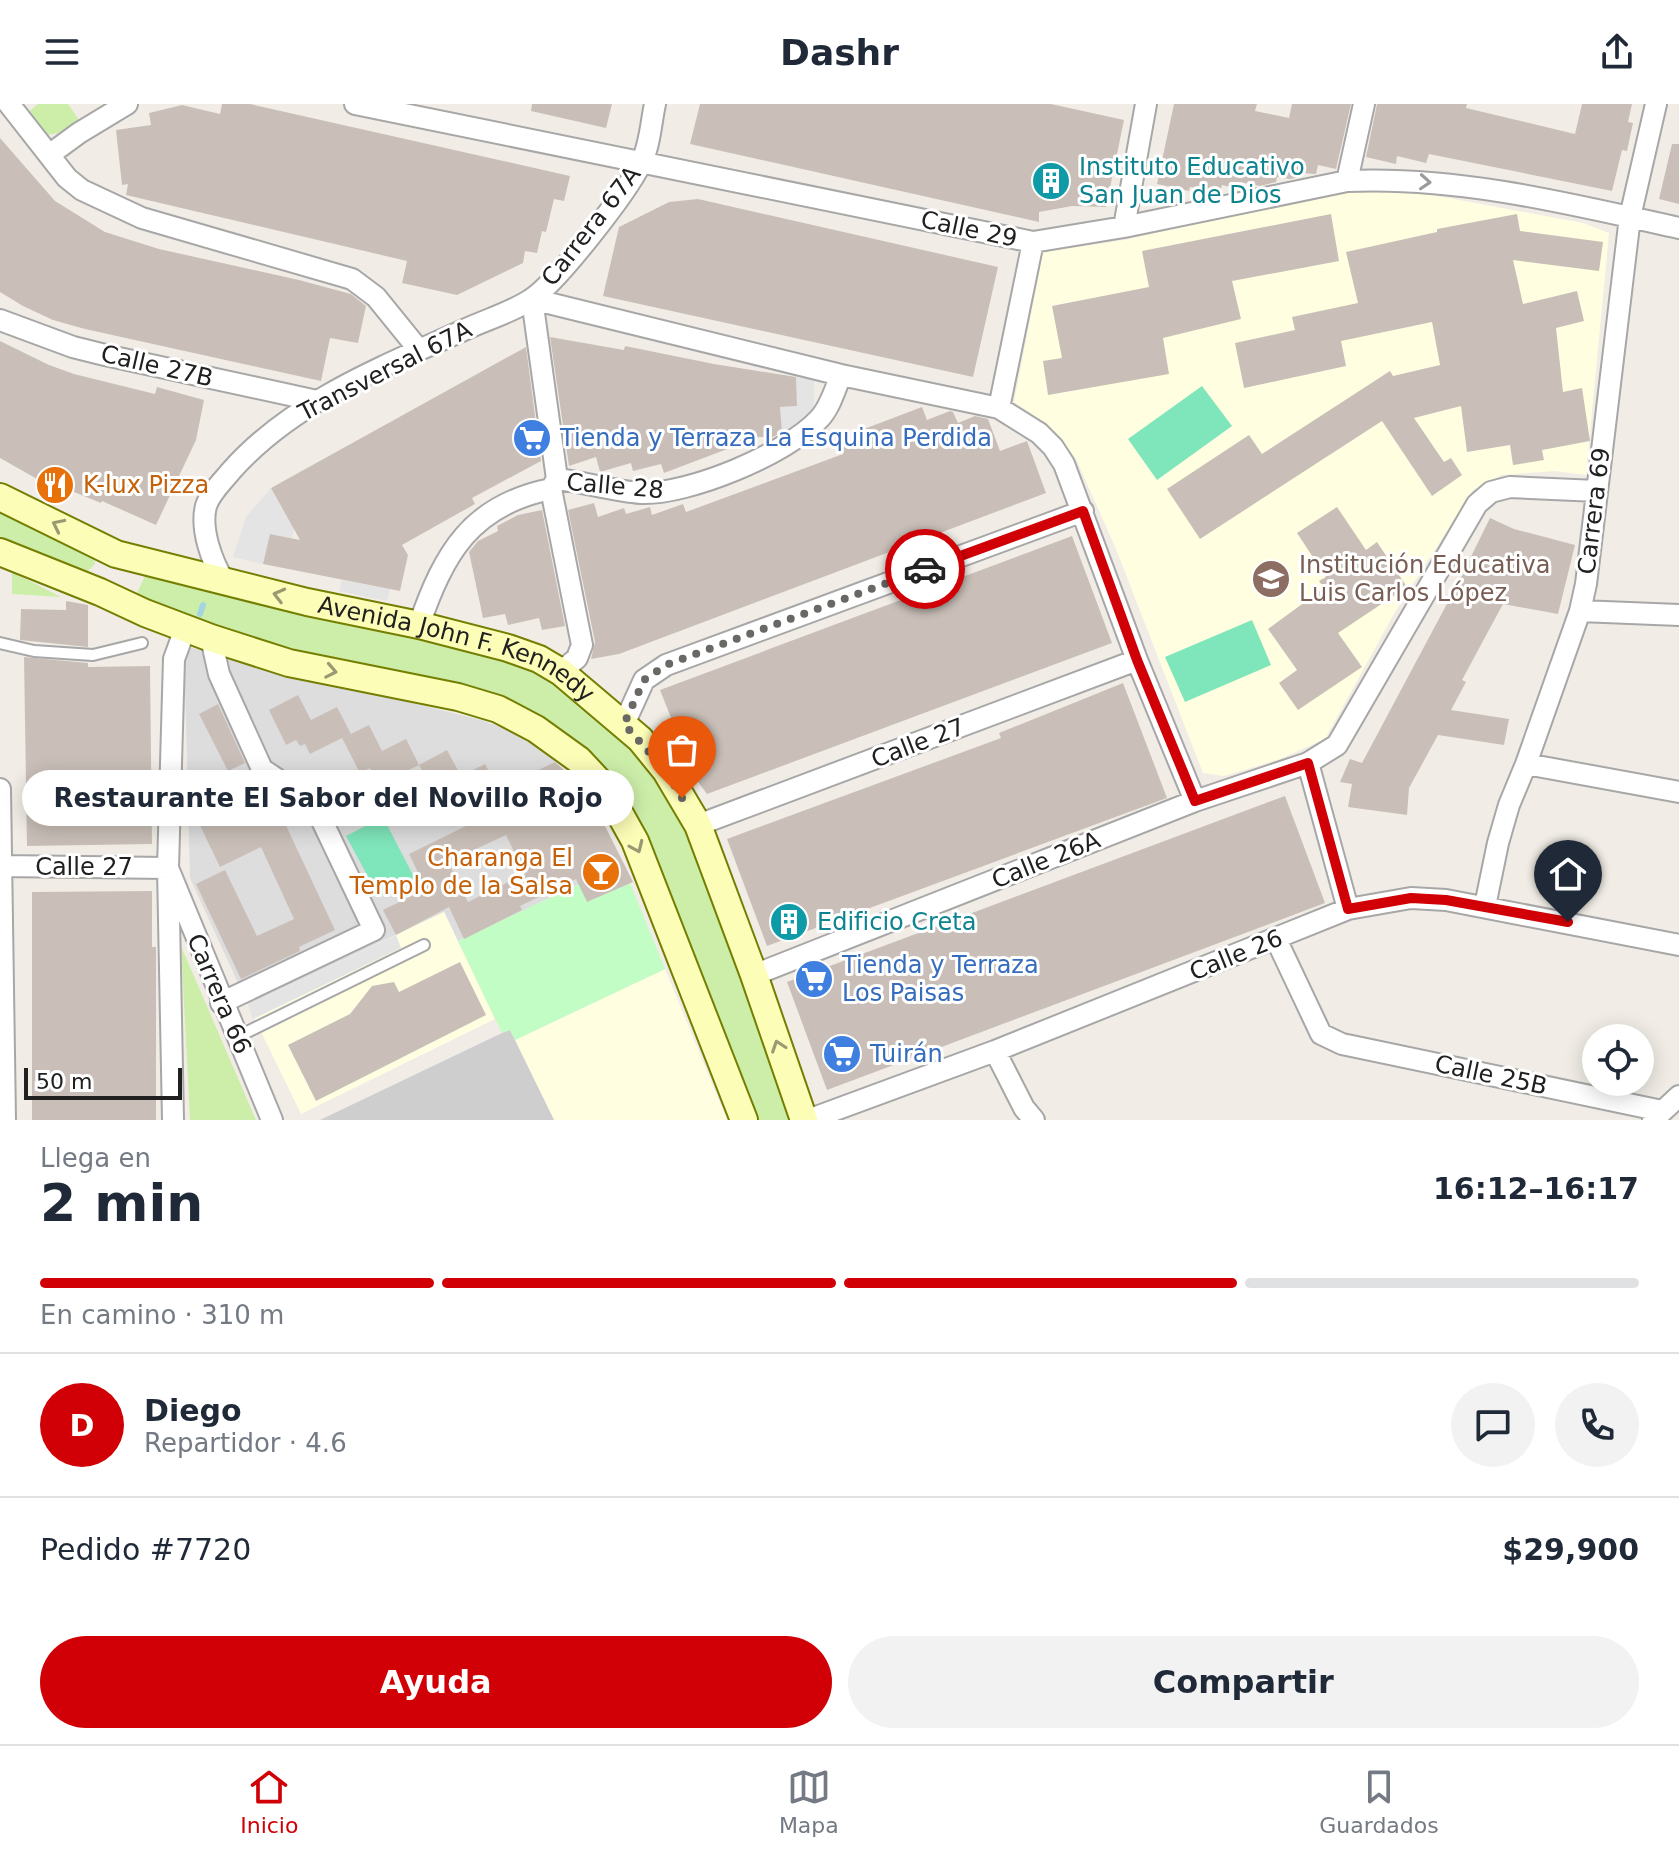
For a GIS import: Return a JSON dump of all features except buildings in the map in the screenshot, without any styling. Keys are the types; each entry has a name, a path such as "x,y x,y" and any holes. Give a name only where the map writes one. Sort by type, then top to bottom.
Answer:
{"street":[{"path":"9,104 49,155 82,190 142,218 352,279 376,297 419,350"},
{"path":"49,155 127,104"},
{"name":"Calle 29","path":"355,104 1033,242 1124,227 1347,181 1384,179 1435,182 1679,228"},
{"name":"Carrera 67A","path":"532,299 583,244 642,162 655,104"},
{"path":"1124,227 1146,104"},
{"path":"1347,181 1364,104"},
{"name":"Carrera 69","path":"1485,906 1509,805 1580,611 1592,545 1630,217 1656,104"},
{"path":"999,408 1033,242"},
{"path":"561,672 577,658 582,645 554,484 532,299 841,375 999,408 1039,433 1064,464 1137,660 1195,801"},
{"name":"Transversal 67A","path":"212,579 214,563 207,539 206,507 211,496 243,458 274,430 317,401 532,299"},
{"name":"Calle 27B","path":"0,320 105,355 317,401"},
{"name":"Calle 28","path":"419,625 434,582 454,548 477,521 554,484 643,493 677,490 721,475 759,459 821,418 841,375"},
{"name":"Calle 26A","path":"754,975 1195,801 1308,763 1337,745 1477,504 1491,492 1510,487 1597,491"},
{"name":"Avenida John F. Kennedy","path":"0,497 116,554 508,648 539,659 561,672 624,724 666,771 698,825 806,1120"},
{"path":"624,724 644,680 666,665 1083,511"},
{"name":"Avenida John F. Kennedy","path":"0,552 180,627 289,663 458,697 498,709 536,729 579,760 606,789 635,841 744,1120"},
{"path":"100,592 116,554"},
{"path":"1580,611 1679,615"},
{"name":"Carrera 66","path":"173,1120 168,868 174,659 180,627"},
{"path":"211,638 219,674 262,769 314,804 374,930 221,1003"},
{"name":"Calle 27","path":"698,825 1137,660"},
{"path":"1308,763 1348,909"},
{"path":"1526,764 1679,792"},
{"path":"0,789 5,1120"},
{"name":"Calle 27","path":"1,866 168,868"},
{"name":"Carrera 66","path":"168,868 221,1003 272,1120"},
{"name":"Calle 26","path":"806,1120 995,1051 1348,909 1411,898 1446,900 1679,945"},
{"name":"Calle 25B","path":"1276,939 1321,1034 1342,1044 1657,1115"},
{"path":"995,1051 1024,1108 1034,1120"},
{"path":"1657,1115 1679,1096"}],"lane":[{"path":"0,643 34,651 93,655 142,643"},
{"path":"237,1037 424,945"}],"shaded area":[{"path":"1362,190 1422,193 1583,223 1609,233 1586,475 1555,471 1501,475 1473,490 1395,612 1325,739 1280,759 1224,776 1203,773 1116,549 1076,459 1049,426 1014,402 1043,252 1124,240"},
{"path":"796,377 814,380 814,414 782,437 780,407 797,406"},
{"path":"271,488 288,518 297,514 292,538 270,534 263,564 233,557 246,517"},
{"path":"342,580 390,589 387,601 339,591"},
{"path":"184,646 481,720 538,741 566,757 528,776 579,884 458,941 444,912 248,1005 190,878"},
{"path":"444,912 495,1019 301,1114 248,1005"},
{"path":"396,935 401,948 253,1019 248,1005"},
{"path":"665,969 727,1120 554,1120 515,1040"},
{"path":"510,1030 554,1120 320,1120 502,1033"}],"green space":[{"path":"38,104 68,104 79,120 58,133 47,135 27,113"},
{"path":"1202,386 1232,426 1157,480 1128,439"},
{"path":"0,504 94,557 95,564 86,573 0,540"},
{"path":"12,572 61,597 12,594"},
{"path":"147,572 380,627 532,670 565,686 632,744 673,800 714,898 794,1120 754,1120 632,807 587,749 535,711 476,691 283,647 133,601"},
{"path":"1252,620 1271,665 1185,702 1165,657"},
{"path":"383,817 415,879 379,897 346,836"},
{"path":"630,883 665,969 515,1040 510,1030 502,1033 458,941 579,884 587,902"},
{"path":"181,946 256,1120 190,1120"}],"waterway":[{"path":"200,614 203,605"}],"way so far":[{"path":"682,798 666,771 624,724 644,680 666,665 925,569"}],"place":[{"name":"Instituto Educativo San Juan de Dios","path":"1051,181"},
{"name":"Tienda y Terraza La Esquina Perdida","path":"532,438"},
{"name":"K-lux Pizza","path":"55,485"},
{"name":"Institución Educativa Luis Carlos López","path":"1271,579"},
{"name":"Restaurante El Sabor del Novillo Rojo","path":"682,798"},
{"name":"Charanga El Templo de la Salsa","path":"601,872"},
{"name":"Edificio Creta","path":"789,922"},
{"name":"Tienda y Terraza Los Paisas","path":"814,979"},
{"name":"Tuirán","path":"842,1054"}],"route":[{"path":"925,569 1083,511 1137,660 1195,801 1308,763 1348,909 1411,898 1446,900 1568,922"}]}
